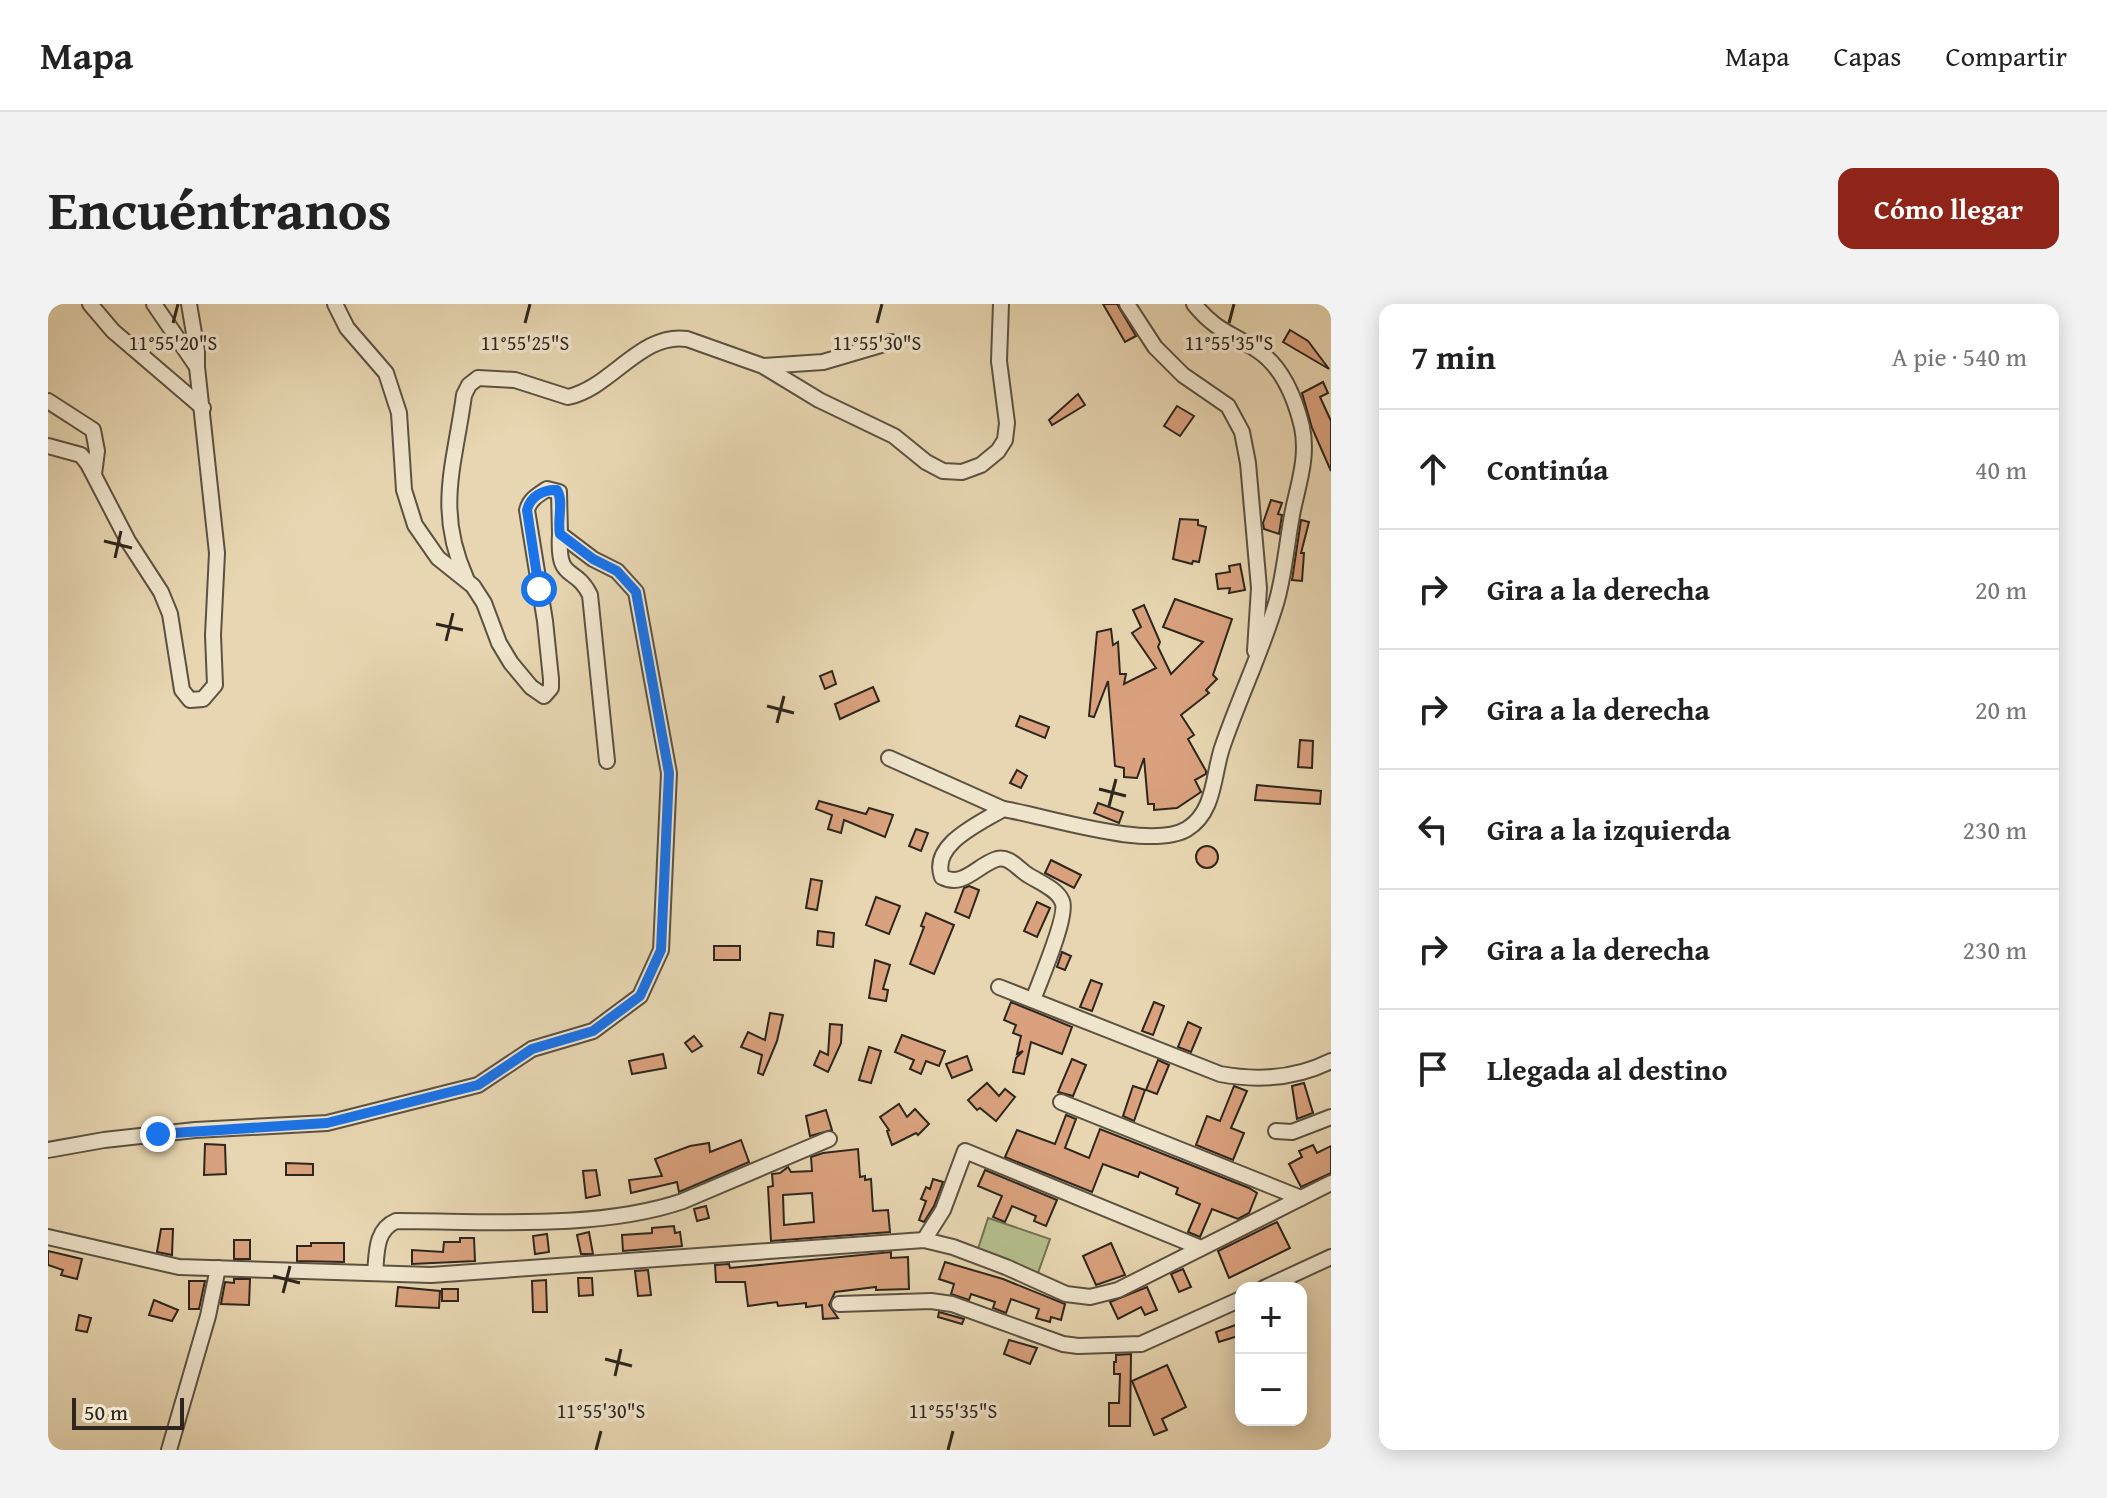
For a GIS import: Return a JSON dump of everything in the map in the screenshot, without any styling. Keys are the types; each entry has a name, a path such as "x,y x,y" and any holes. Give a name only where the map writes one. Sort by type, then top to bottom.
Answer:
{"street":[{"path":"90,304 113,331 203,408"},
{"path":"154,304 197,367"},
{"path":"48,446 81,455 128,541 161,592 170,614 182,690 190,700 203,699 215,685 213,635 217,553 197,351 189,304"},
{"path":"335,304 347,328 386,373 399,413 404,490 415,525 438,558 466,578"},
{"path":"607,761 590,595 586,587 560,563 559,492 547,489 529,504 527,510 549,656 551,679 548,694 541,696 511,663 499,643 484,603 466,578 453,546 448,512 449,480 464,395 469,385 478,378 507,379 568,397 626,365 646,348 675,337 701,343 763,366 819,400 894,436 926,462 943,471 962,472 981,465 998,451 1005,440 1007,423 999,361 1001,304"},
{"path":"1127,304 1155,347 1183,375 1228,406 1242,432 1248,463 1259,588 1254,659"},
{"path":"889,758 1003,809 1125,835 1172,835 1187,829 1203,816 1211,797 1221,751 1278,597 1293,510 1305,466 1302,428 1281,371 1259,350 1210,323 1194,304"},
{"path":"763,366 823,362 891,342"},
{"path":"48,401 93,430 97,451 94,477"},
{"path":"48,1150 195,1130 327,1123 478,1085 532,1049 593,1031 640,996 661,950 669,773 636,592 617,571 593,559 560,534"},
{"path":"1003,809 956,839 942,856 939,871 948,880 962,880 999,858 1010,860 1061,898 1064,908 1033,1000"},
{"path":"999,987 1220,1074 1254,1080 1288,1076 1331,1061"},
{"path":"1061,1102 1301,1198"},
{"path":"1276,1131 1292,1132 1331,1117"},
{"path":"375,1273 379,1236 385,1225 396,1221 598,1218 657,1209 829,1139"},
{"path":"924,1240 943,1210 965,1151 1201,1248"},
{"path":"48,1237 179,1267 431,1275 924,1240 953,1247 1006,1267 1066,1294 1090,1297 1118,1290 1331,1183"},
{"path":"1277,1282 1331,1257"},
{"path":"169,1450 208,1316 218,1268"},
{"path":"839,1304 931,1301 952,1304 1063,1344 1078,1346 1141,1344 1235,1302"}],"green space":[{"path":"988,1218 1050,1239 1038,1273 977,1252"}],"building":[{"path":"1103,304 1117,304 1136,336 1125,342"},
{"path":"1290,330 1308,341 1329,369 1283,342"},
{"path":"1323,382 1328,393 1320,397 1331,421 1331,471 1312,428 1302,393"},
{"path":"1078,394 1085,405 1052,425 1049,420"},
{"path":"1177,406 1194,416 1180,436 1164,426"},
{"path":"1271,500 1282,503 1278,514 1282,515 1279,534 1264,529"},
{"path":"1180,519 1198,520 1198,525 1206,527 1199,562 1193,561 1192,564 1173,559"},
{"path":"1301,520 1309,522 1301,553 1304,553 1302,581 1292,580"},
{"path":"1240,564 1245,590 1229,593 1230,588 1218,589 1216,574 1230,572 1229,566"},
{"path":"1175,599 1232,619 1213,675 1217,679 1206,690 1209,693 1181,715 1194,735 1188,739 1206,771 1195,780 1201,792 1177,808 1154,810 1154,804 1148,804 1144,758 1137,778 1124,777 1124,768 1115,766 1108,681 1094,717 1089,716 1097,632 1111,629 1113,645 1118,642 1120,674 1126,674 1124,684 1156,668 1132,633 1141,627 1133,610 1144,605 1171,674 1203,642 1163,627"},
{"path":"832,671 836,684 825,689 820,676"},
{"path":"873,687 879,701 840,719 835,704"},
{"path":"1020,716 1049,727 1045,738 1016,726"},
{"path":"1300,740 1313,741 1312,768 1298,767"},
{"path":"1017,770 1027,776 1021,788 1010,783"},
{"path":"1257,785 1321,791 1320,804 1255,800"},
{"path":"819,801 866,814 869,808 893,815 885,837 844,820 841,833 828,829 832,815 816,809"},
{"path":"1098,803 1123,812 1119,823 1094,813"},
{"path":"916,829 928,833 921,851 909,846"},
{"path":"1207,846 1218,857 1207,868 1196,857"},
{"path":"1051,860 1081,875 1074,888 1045,873"},
{"path":"811,879 822,881 817,910 806,908"},
{"path":"969,886 979,890 969,918 955,912 964,888"},
{"path":"876,897 900,906 889,934 866,925"},
{"path":"1037,902 1050,908 1037,937 1024,931"},
{"path":"926,913 954,925 934,974 910,964"},
{"path":"818,931 834,933 833,947 817,945"},
{"path":"714,946 740,946 740,960 714,960"},
{"path":"1062,952 1071,956 1065,970 1057,967"},
{"path":"875,960 890,965 883,989 888,990 886,1001 869,998"},
{"path":"1091,980 1102,984 1092,1011 1080,1007"},
{"path":"1011,1002 1072,1027 1062,1054 1031,1042 1024,1074 1013,1072 1016,1058 1023,1051 1017,1054 1021,1036 1013,1033 1016,1025 1004,1020"},
{"path":"1154,1002 1164,1006 1153,1035 1142,1031"},
{"path":"770,1013 783,1015 777,1041 763,1075 758,1073 762,1055 741,1047 748,1032 765,1040"},
{"path":"1188,1022 1201,1028 1191,1052 1178,1047"},
{"path":"830,1024 842,1025 841,1043 828,1072 814,1065 820,1051 828,1055"},
{"path":"902,1035 945,1051 939,1066 926,1061 921,1074 910,1069 914,1060 895,1052"},
{"path":"694,1036 702,1046 692,1052 685,1043"},
{"path":"869,1047 881,1051 871,1083 859,1080"},
{"path":"663,1054 666,1068 632,1074 629,1061"},
{"path":"967,1056 972,1070 952,1078 946,1064"},
{"path":"1072,1059 1086,1065 1073,1096 1058,1092"},
{"path":"1158,1060 1169,1065 1157,1094 1146,1090"},
{"path":"987,1083 999,1096 1005,1089 1015,1097 996,1121 980,1108 977,1110 968,1100"},
{"path":"1304,1083 1313,1113 1297,1119 1292,1086"},
{"path":"1133,1086 1145,1090 1134,1121 1123,1116"},
{"path":"1234,1086 1247,1091 1231,1128 1244,1133 1233,1160 1196,1145 1207,1116 1220,1121"},
{"path":"899,1104 907,1117 915,1109 929,1124 918,1135 916,1133 892,1145 889,1130 880,1117"},
{"path":"826,1110 832,1130 810,1136 806,1116"},
{"path":"1066,1115 1076,1119 1065,1148 1089,1158 1100,1129 1249,1188 1257,1193 1249,1213 1238,1219 1212,1209 1200,1237 1188,1232 1200,1204 1176,1194 1178,1188 1140,1172 1138,1177 1103,1164 1092,1192 1005,1157 1017,1130 1055,1144"},
{"path":"741,1140 749,1162 679,1192 677,1182 631,1193 629,1180 662,1176 655,1159 690,1146 709,1143 710,1152"},
{"path":"205,1144 225,1145 226,1174 204,1175"},
{"path":"1313,1145 1317,1153 1331,1146 1331,1173 1301,1187 1289,1164 1302,1157 1299,1151"},
{"path":"858,1149 860,1177 871,1179 873,1211 888,1210 890,1232 771,1241 768,1187 773,1186 772,1174 788,1167 791,1172 812,1171 811,1157","holes":["812,1193 814,1222 784,1225 783,1195"]},
{"path":"286,1163 313,1164 313,1175 286,1175"},
{"path":"596,1170 600,1195 586,1198 583,1171"},
{"path":"985,1170 1057,1200 1046,1226 1034,1221 1036,1216 1012,1206 1005,1222 993,1217 1002,1196 978,1186"},
{"path":"933,1179 943,1182 924,1222 919,1220 926,1201 921,1199 926,1187 930,1189"},
{"path":"706,1206 709,1218 697,1221 694,1209"},
{"path":"1277,1222 1290,1248 1229,1278 1218,1251"},
{"path":"674,1226 675,1233 680,1232 682,1246 623,1251 622,1235 652,1233 652,1228"},
{"path":"161,1229 173,1229 172,1255 157,1252"},
{"path":"589,1232 593,1254 581,1254 577,1235"},
{"path":"547,1234 549,1252 535,1254 533,1236"},
{"path":"460,1238 474,1238 475,1261 412,1264 412,1250 443,1252 444,1242 460,1242"},
{"path":"234,1240 250,1240 250,1259 234,1259"},
{"path":"311,1243 344,1243 344,1262 297,1261 297,1246 311,1246"},
{"path":"1111,1243 1125,1275 1096,1285 1083,1256"},
{"path":"48,1251 82,1259 77,1279 61,1275 63,1270 48,1265"},
{"path":"891,1252 891,1258 908,1257 909,1289 876,1290 876,1287 835,1292 829,1305 838,1318 823,1319 822,1305 778,1306 777,1302 748,1306 745,1282 716,1282 715,1265 729,1264 730,1268"},
{"path":"945,1262 1003,1279 1065,1304 1061,1320 1051,1317 1050,1322 1036,1318 1039,1309 1011,1299 1006,1313 993,1308 995,1302 971,1294 969,1300 951,1294 954,1284 939,1279"},
{"path":"1183,1269 1191,1287 1179,1292 1171,1274"},
{"path":"648,1270 651,1295 638,1296 635,1271"},
{"path":"578,1278 592,1278 593,1295 579,1296"},
{"path":"234,1279 250,1279 249,1305 221,1304 225,1282 234,1283"},
{"path":"546,1280 547,1312 533,1312 532,1281"},
{"path":"189,1281 205,1281 199,1309 189,1309"},
{"path":"398,1287 440,1291 439,1308 396,1306"},
{"path":"1147,1287 1157,1310 1145,1315 1141,1307 1118,1319 1110,1302"},
{"path":"442,1289 458,1289 458,1301 442,1301"},
{"path":"154,1300 178,1310 172,1321 149,1315"},
{"path":"939,1312 964,1319 962,1324 938,1317"},
{"path":"79,1315 91,1318 87,1332 76,1330"},
{"path":"1235,1325 1235,1337 1219,1342 1216,1332"},
{"path":"1009,1340 1037,1348 1030,1364 1004,1354"},
{"path":"1131,1354 1130,1426 1109,1426 1109,1403 1119,1403 1120,1374 1114,1374 1116,1355"},
{"path":"1167,1365 1186,1407 1162,1419 1167,1430 1154,1435 1132,1381"}],"route":[{"path":"158,1134 327,1123 478,1085 532,1049 593,1031 640,996 661,950 669,773 636,592 617,571 593,559 560,534 560,497 557,490 547,489 536,496 527,510 539,589"}]}
